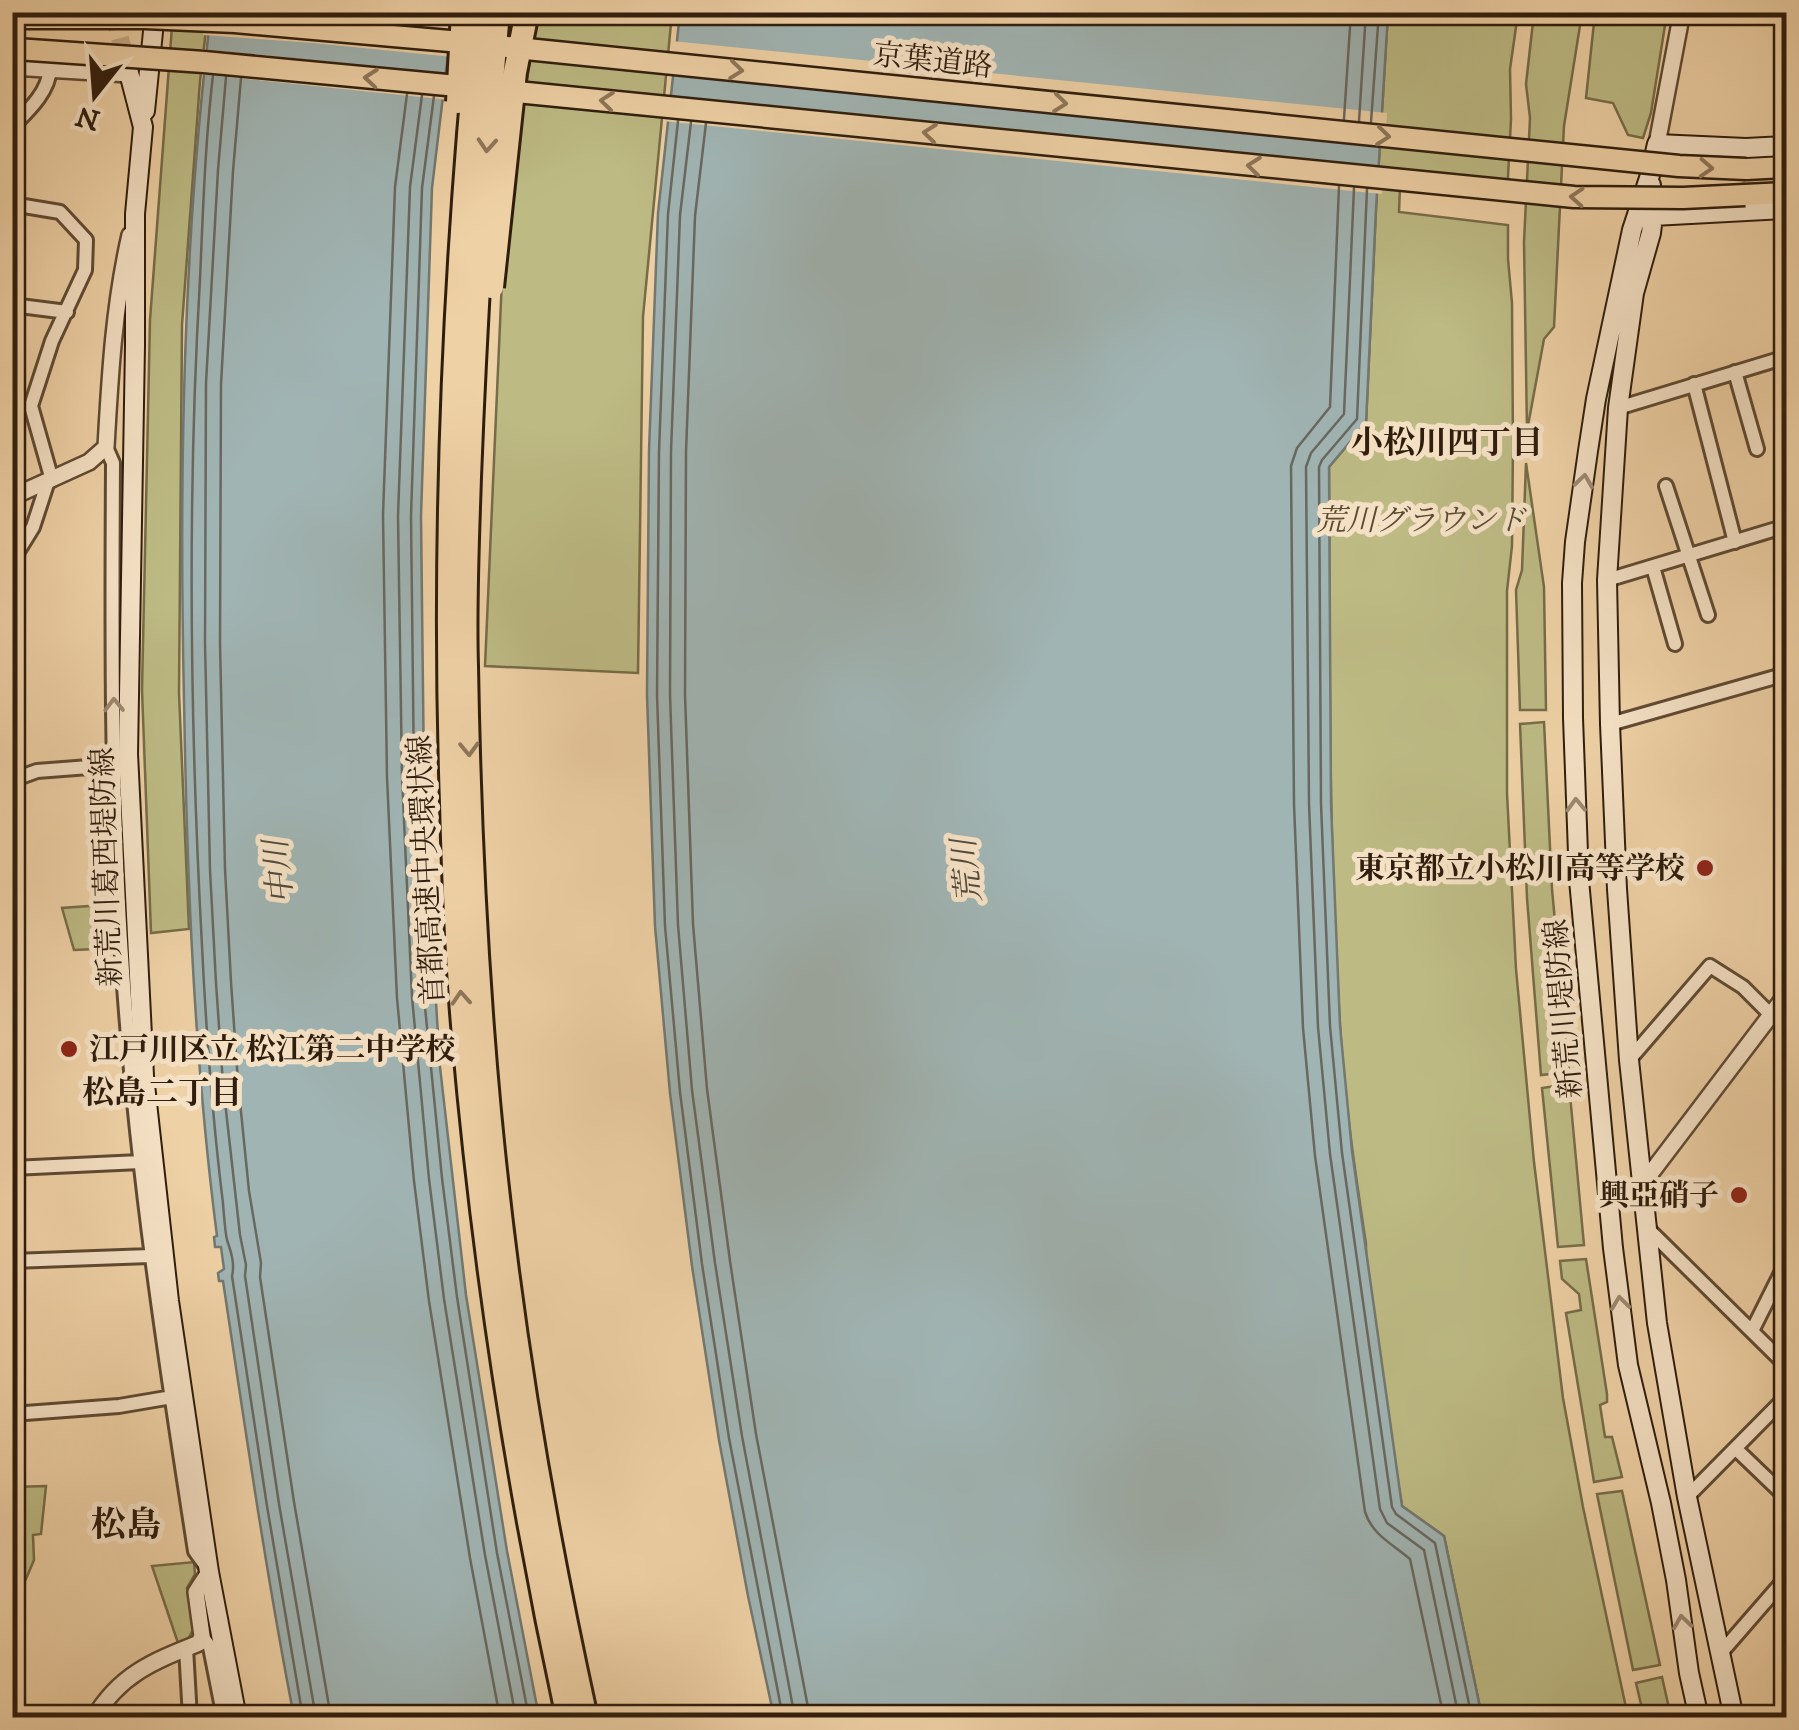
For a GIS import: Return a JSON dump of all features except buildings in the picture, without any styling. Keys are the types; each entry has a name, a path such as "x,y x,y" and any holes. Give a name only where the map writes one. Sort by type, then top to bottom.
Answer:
{"highway":[{"path":"463,12 458,141 464,190"},
{"name":"首都高速中央環状線","path":"480,12 464,190 454,379 447,669 461,999 493,1302 530,1525 568,1718"},
{"name":"首都高速中央環状線","path":"498,12 483,191 466,572 472,857 484,1047 502,1226 524,1386 586,1718"},
{"path":"472,394 488,323 506,150 526,12"},
{"name":"京葉道路","path":"16,18 235,22 472,42 1678,166 1786,167"},
{"path":"13,55 148,58 468,87 1574,197 1682,198 1786,193"}],"main road":[{"name":"新荒川葛西堤防線","path":"155,12 135,214 128,754 138,1076 209,1572 237,1718"},
{"name":"新荒川葛西堤防線","path":"129,71 143,128"},
{"path":"1657,144 1786,146"},
{"name":"新荒川堤防線","path":"1657,144 1618,408 1607,580 1617,889 1641,1186 1668,1396 1734,1718"},
{"path":"1646,210 1786,209"},
{"name":"新荒川堤防線","path":"1646,210 1630,240 1596,399 1576,542 1572,584 1573,698 1579,880 1613,1248 1628,1365 1661,1503 1699,1718"},
{"path":"1630,240 1635,264 1634,293"}],"street":[{"name":"新荒川堤防線","path":"1657,144 1682,12"},
{"path":"13,55 50,68 129,71"},
{"path":"12,127 44,89 50,68"},
{"path":"12,204 60,212 86,240 85,270 52,342 32,406 50,480 33,527 12,562"},
{"path":"135,214 112,341 106,447 113,463 115,766 123,971 138,1076 140,1162 150,1256 196,1550 209,1572 196,1592 202,1636 210,1647 224,1718"},
{"path":"12,305 67,312"},
{"path":"1618,408 1786,357"},
{"path":"1735,372 1757,449"},
{"path":"1694,384 1735,542"},
{"path":"12,498 89,462 106,447"},
{"path":"1666,486 1708,615"},
{"path":"1607,580 1786,526"},
{"path":"1653,566 1675,644"},
{"path":"1610,724 1786,674"},
{"path":"12,780 36,770 115,766"},
{"path":"1630,1060 1710,966 1743,986 1772,1016"},
{"path":"1641,1186 1786,995"},
{"path":"12,1168 140,1162"},
{"path":"1646,1226 1786,1365"},
{"path":"12,1260 150,1256"},
{"path":"1752,1331 1783,1269 1786,1272"},
{"path":"1687,1497 1786,1397"},
{"path":"12,1414 172,1398"},
{"path":"1736,1449 1786,1497"},
{"path":"1720,1655 1786,1578"},
{"path":"94,1718 112,1691 128,1677 145,1665 199,1643 202,1636"},
{"path":"186,1648 190,1718"}],"green space":[{"path":"173,13 208,13 182,325 179,693 189,929 151,933 142,690 150,320"},
{"path":"538,13 672,13 643,317 638,673 485,666 505,210"},
{"name":"荒川グラウンド","path":"1388,13 1518,13 1510,69 1507,196 1400,187 1399,212 1508,225 1513,444 1512,546 1507,591 1507,793 1516,969 1534,1162 1563,1398 1628,1717 1482,1717 1444,1536 1402,1506 1383,1392 1340,1024 1332,816 1329,467 1366,423"},
{"path":"1534,13 1582,13 1564,126 1554,327 1544,339 1527,431 1524,242 1530,118 1526,84"},
{"path":"1595,13 1667,13 1651,113 1643,138 1628,135 1613,103 1586,98"},
{"path":"1526,463 1544,587 1546,710 1520,710 1516,590 1522,570"},
{"path":"1544,722 1552,889 1569,1072 1541,1075 1527,898 1520,724"},
{"path":"116,904 119,948 74,950 62,908"},
{"path":"1569,1084 1584,1245 1558,1247 1542,1088"},
{"path":"1586,1259 1607,1394 1607,1402 1600,1405 1605,1437 1612,1437 1622,1477 1594,1482 1566,1313 1581,1310 1579,1294 1562,1279 1560,1261"},
{"path":"46,1486 41,1534 33,1535 34,1560 26,1579 13,1571 13,1487"},
{"path":"1622,1491 1660,1665 1633,1670 1597,1494"},
{"path":"194,1562 195,1574 187,1588 193,1630 188,1639 178,1643 152,1566"},
{"path":"1662,1677 1671,1717 1644,1717 1636,1683"}],"water":[{"name":"中川","path":"211,13 453,13 432,188 421,516 424,776 430,905 440,1067 466,1295 507,1551 539,1717 294,1717 223,1281 219,1281 218,1273 224,1269 221,1247 215,1247 214,1237 217,1236 197,1035 190,901 183,614 185,356 194,184"},
{"name":"荒川","path":"680,13 1388,13 1366,423 1329,467 1331,804 1340,1026 1352,1151 1402,1506 1444,1536 1482,1717 774,1717 719,1440 692,1266 670,1093 655,926 647,695 649,451 658,213"}],"pier":[{"path":"206,12 389,12 457,19 453,57 203,35"},
{"path":"672,41 1387,113 1385,146 668,74"},
{"path":"201,49 452,74 449,100 198,74"},
{"path":"666,96 1383,168 1382,194 663,121"}],"tunnel":[{"path":"113,12 127,65"}],"place":[{"name":"東京都立小松川高等学校","path":"1705,868"},
{"name":"江戸川区立 松江第二中学校","path":"69,1049"},
{"name":"興亞硝子","path":"1739,1195"}],"district":[{"name":"小松川四丁目","path":"1447,442"},
{"name":"松島二丁目","path":"162,1092"},
{"name":"松島","path":"126,1524"}]}
